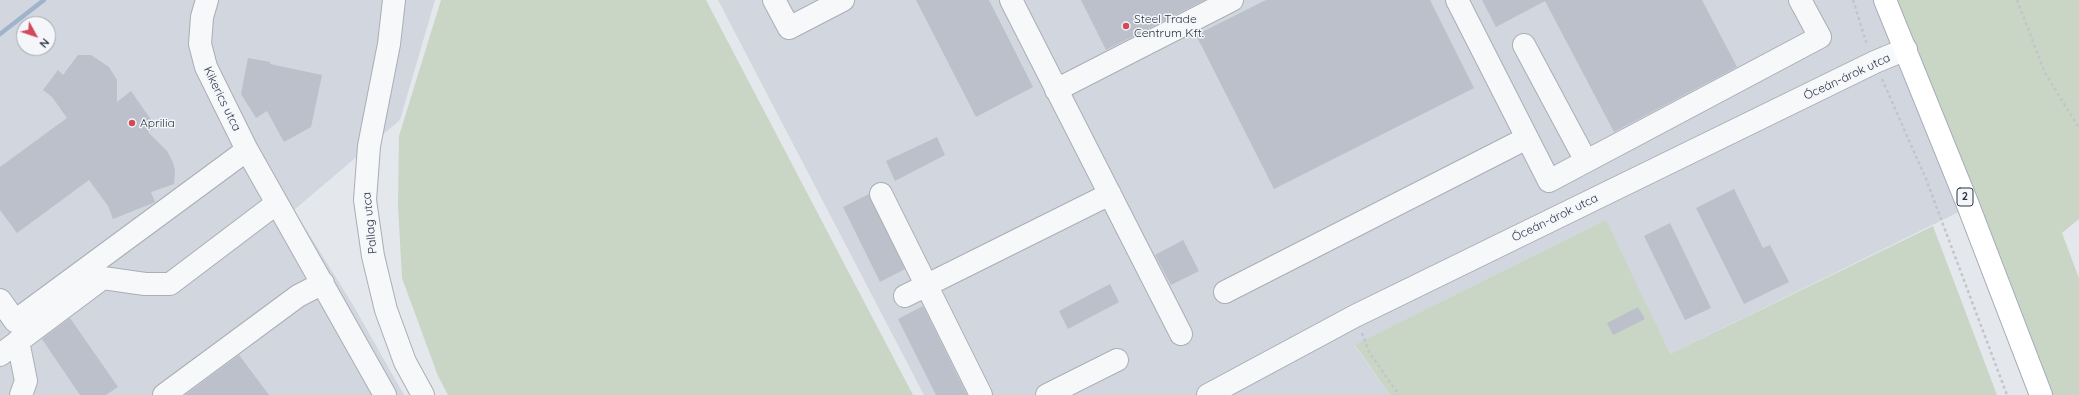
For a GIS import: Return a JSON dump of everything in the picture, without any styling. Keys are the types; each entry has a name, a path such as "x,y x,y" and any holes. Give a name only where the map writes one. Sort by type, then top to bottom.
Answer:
{"main road":[{"name":"2","path":"1885,0 1968,205 2041,395"}],"street":[{"name":"Kikerics utca","path":"207,0 202,17 200,44 206,67 248,150"},
{"path":"389,44 394,0"},
{"path":"389,44 405,0"},
{"path":"774,0 789,28 843,0"},
{"path":"1010,0 1181,334"},
{"path":"1056,90 1232,0"},
{"path":"1457,0 1549,181 1820,37 1800,0"},
{"name":"Pallag utca","path":"389,44 369,146 365,200 373,256 386,310 405,362 423,395"},
{"path":"1524,45 1586,161"},
{"name":"Óceán-árok utca","path":"1208,395 1355,316 1875,62 1906,49"},
{"path":"1225,292 1527,138"},
{"path":"3,310 15,321 248,150 385,395"},
{"path":"881,194 981,395"},
{"path":"905,296 1110,194"},
{"path":"0,355 103,278 145,284 170,284 277,203"},
{"path":"164,395 298,296 323,283"},
{"path":"18,341 26,381 21,395"},
{"path":"1047,395 1117,360"}],"path":[{"path":"1853,0 1862,33 1926,180 2007,395"},
{"path":"2016,0 2045,73 2079,128"},
{"path":"1355,316 1369,352 1399,395"}],"shaded area":[{"path":"0,0 435,0 400,120 294,210 353,305 404,395 0,395"},
{"path":"718,0 1885,0 1977,203 1670,354 1355,346 1390,395 924,395"}],"green space":[{"path":"441,0 706,0 913,395 448,395 438,376 402,278 398,206 399,136"},
{"path":"1885,0 2079,0 2079,219 2062,233 2079,278 2079,395 2050,395"},
{"path":"1606,220 1670,354 1933,226 1997,395 1390,395 1355,345"}],"building":[{"path":"916,0 989,0 1033,87 976,117"},
{"name":"Steel Trade Centrum Kft.","path":"1081,0 1205,0 1106,50"},
{"path":"1266,0 1430,0 1474,88 1274,189 1196,35"},
{"path":"1482,0 1702,0 1737,67 1614,132 1545,1 1496,27"},
{"path":"78,55 91,55 109,67 117,80 117,102 131,91 156,127 148,132 167,151 172,160 175,170 174,184 151,192 155,202 113,219 108,206 89,180 17,233 0,210 0,167 67,118 52,97 43,90 58,70 63,75"},
{"path":"248,58 322,75 311,127 284,142 267,111 256,118 241,94"},
{"path":"937,137 945,155 895,181 886,161"},
{"path":"1734,189 1763,248 1770,245 1789,282 1744,304 1696,208"},
{"path":"869,194 905,269 880,282 843,207"},
{"path":"1670,223 1711,308 1685,320 1644,236"},
{"path":"1183,240 1199,271 1171,285 1155,255"},
{"path":"1110,284 1119,302 1068,329 1059,311"},
{"path":"923,306 967,395 936,395 898,319"},
{"path":"1638,307 1645,319 1613,335 1607,323"},
{"path":"70,318 118,387 106,395 80,395 42,339"},
{"path":"239,355 269,395 185,395"}],"waterway":[{"path":"0,34 44,0"}],"place":[{"name":"Steel Trade Centrum Kft.","path":"1126,26"},
{"name":"Aprilia","path":"132,123"}]}
